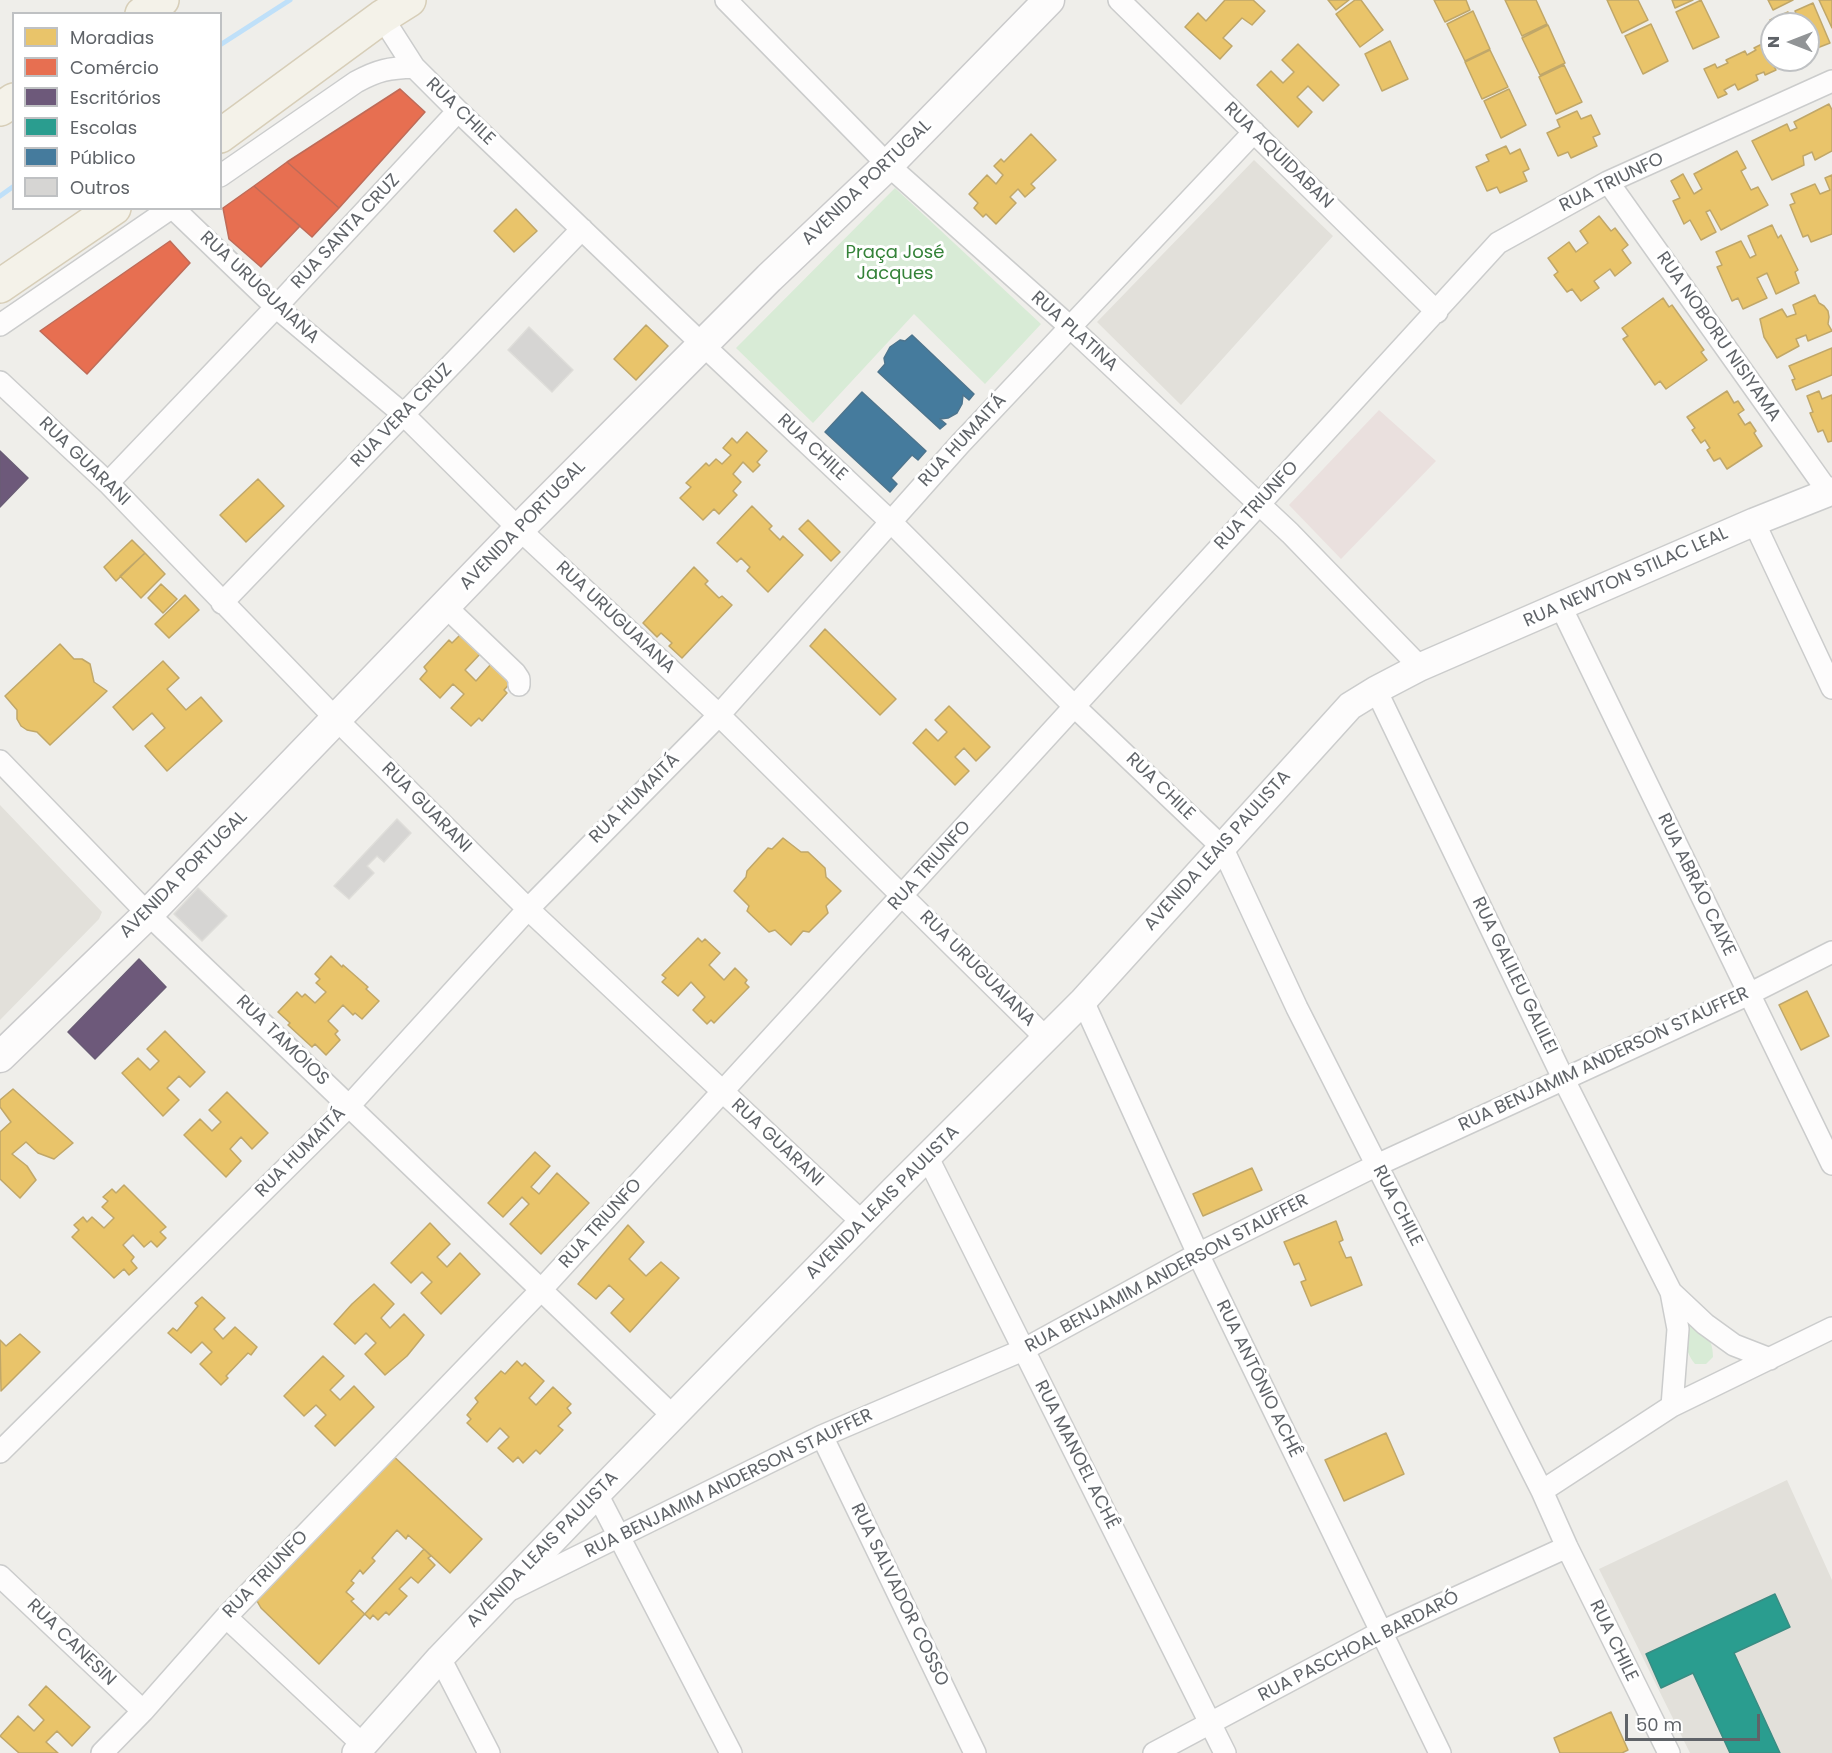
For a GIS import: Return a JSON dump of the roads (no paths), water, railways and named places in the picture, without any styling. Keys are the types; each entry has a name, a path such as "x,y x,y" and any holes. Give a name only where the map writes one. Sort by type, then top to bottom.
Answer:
{"main road":[{"path":"145,12 162,0"},
{"name":"AVENIDA PORTUGAL","path":"0,1057 148,914 519,529 769,278 888,165 1049,0"},
{"path":"222,137 387,6"},
{"path":"0,286 111,210"}],"street":[{"name":"RUA PLATINA","path":"726,0 888,165 1069,326 1290,532 1420,667"},
{"name":"RUA AQUIDABAN","path":"1119,0 1437,312"},
{"name":"RUA CHILE","path":"387,6 414,67 703,345 890,520 1075,707 1222,847 1297,1008 1542,1491 1567,1547 1669,1753"},
{"path":"222,175 356,82 388,68 414,67"},
{"name":"RUA TRIUNFO","path":"102,1753 143,1711 226,1617 541,1290 1498,243 1608,182 1832,81"},
{"name":"RUA SANTA CRUZ","path":"108,483 458,111"},
{"name":"RUA HUMAITÁ","path":"0,1452 349,1106 528,909 718,715 890,520 1069,326 1254,132"},
{"name":"RUA NOBORU NISIYAMA","path":"1608,182 1830,492"},
{"path":"0,325 169,210"},
{"name":"RUA URUGUAIANA","path":"174,210 276,307 403,414 519,529 718,715 1047,1038"},
{"name":"RUA VERA CRUZ","path":"222,603 582,229"},
{"name":"RUA GUARANI","path":"0,381 108,483 336,719 528,909 862,1222"},
{"name":"RUA NEWTON STILAC LEAL","path":"1420,667 1754,522 1830,492"},
{"path":"1754,522 1832,688"},
{"path":"445,606 515,673 519,679 519,685"},
{"name":"RUA ABRÃO CAIXE","path":"1561,607 1832,1164"},
{"name":"AVENIDA LEAIS PAULISTA","path":"359,1749 440,1658 597,1494 927,1156 1083,1001 1350,706 1420,667"},
{"name":"RUA GALILEU GALILEI","path":"1376,690 1563,1078 1671,1292 1678,1329 1672,1406"},
{"name":"RUA TAMOIOS","path":"0,761 148,914 673,1416"},
{"name":"RUA BENJAMIM ANDERSON STAUFFER","path":"502,1594 822,1436 1023,1350 1198,1254 1377,1165 1749,993 1832,952"},
{"name":"RUA ANTÔNIO ACHÊ","path":"1083,1001 1198,1254 1440,1753"},
{"name":"RUA MANOEL ACHÊ","path":"927,1156 1225,1753"},
{"name":"RUA GALILEU GALILEI","path":"1671,1292 1705,1324 1734,1345 1770,1359"},
{"path":"1542,1491 1672,1406 1832,1328"},
{"name":"RUA SALVADOR COSSO","path":"822,1436 975,1753"},
{"path":"597,1494 730,1753"},
{"name":"RUA PASCHOAL BARDARÓ","path":"1154,1753 1381,1632 1567,1547"},
{"name":"RUA CANESIN","path":"0,1575 143,1711"},
{"path":"226,1617 359,1749"},
{"path":"440,1658 489,1753"}],"waterway":[{"path":"222,44 290,0"},
{"path":"0,196 12,187"}],"park label":[{"name":"Praça José Jacques","path":"895,263"}]}
